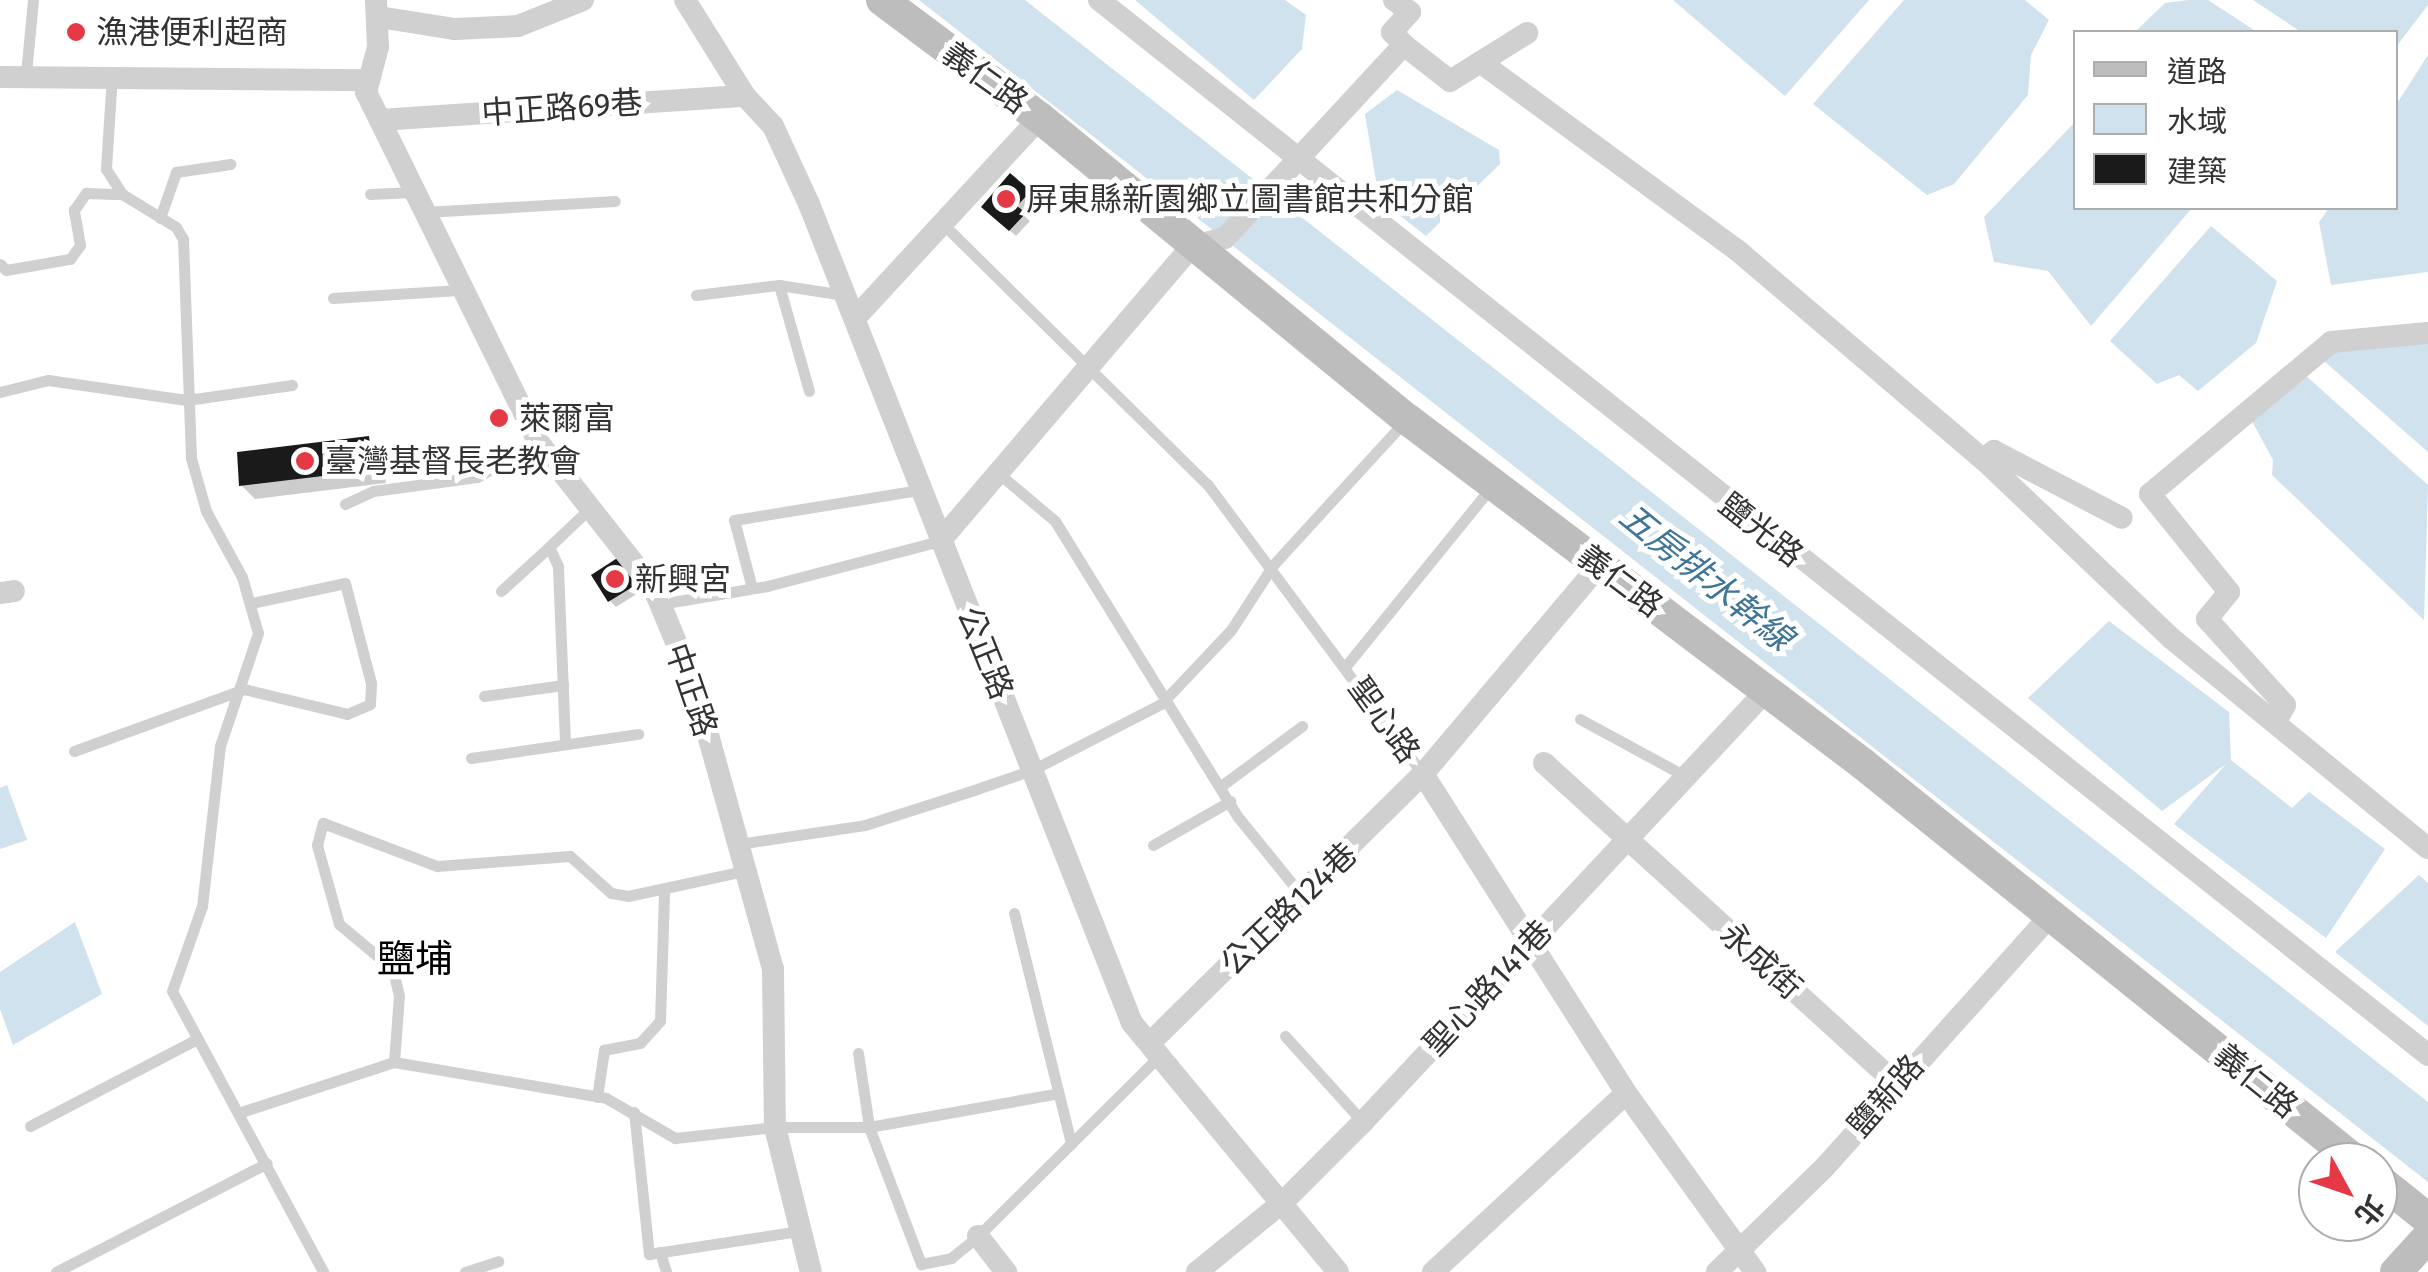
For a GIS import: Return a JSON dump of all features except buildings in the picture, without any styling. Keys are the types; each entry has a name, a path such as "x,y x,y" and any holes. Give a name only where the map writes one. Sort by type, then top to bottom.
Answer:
{"street":[{"path":"378,8 454,30 518,26 583,0"},
{"name":"公正路","path":"685,0 744,96 774,126 853,306 920,490 1132,1024 1284,1201 1338,1272"},
{"name":"義仁路","path":"882,0 1040,118 1190,247 1407,419 1766,691 2332,1142"},
{"name":"鹽光路","path":"1100,0 2428,1055"},
{"path":"1394,0 1410,12 1392,32 1450,81 1527,33"},
{"name":"中正路","path":"378,8 366,92 459,290 539,443 593,505 660,604 694,688 775,980 776,1127 811,1272"},
{"path":"940,541 1190,247 1224,238 1279,174 1300,160 1404,45"},
{"path":"1480,62 1737,250 1983,459 2171,638 2277,719 2428,848"},
{"path":"0,78 26,74 368,80"},
{"name":"中正路69巷","path":"380,120 744,96"},
{"path":"853,306 942,224 1040,118"},
{"path":"2277,719 2285,705 2207,619 2229,592 2150,494 2331,342 2428,332"},
{"path":"1983,459 1994,451 2122,518"},
{"name":"公正路124巷","path":"1156,1048 1423,774 1599,566"},
{"name":"聖心路141巷","path":"1197,1272 1284,1201 1362,1122 1766,691"},
{"name":"永成街","path":"1544,764 1896,1082"},
{"name":"聖心路","path":"1423,774 1528,946 1626,1092 1755,1272"},
{"name":"鹽新路","path":"1717,1272 1824,1168 1896,1082 2050,916"},
{"path":"1433,1272 1626,1092"},
{"path":"2398,1195 2428,1219"},
{"path":"978,1236 1006,1272"},
{"path":"2396,1272 2428,1236"}],"lane":[{"path":"26,74 33,0"},
{"path":"112,76 106,169 122,194 160,218 182,239 191,458 206,511 252,604 258,633 244,688 220,746 202,906 172,991 323,1272"},
{"path":"160,218 176,172 230,164"},
{"path":"0,264 6,270 70,259 80,245 74,210 86,193 122,194"},
{"path":"370,194 418,202 615,201"},
{"name":"聖心路","path":"942,224 1208,485 1274,565 1423,774"},
{"path":"696,295 779,286 853,306"},
{"path":"779,286 809,391"},
{"path":"333,298 459,290"},
{"path":"0,392 48,380 187,400 292,385"},
{"path":"738,844 865,825 1032,770 1160,704 1231,630 1274,565 1407,419"},
{"path":"344,504 373,490 477,477 539,443"},
{"path":"998,473 1055,521 1168,693 1230,801 1304,898"},
{"path":"1345,667 1495,483"},
{"path":"752,588 734,520 920,490"},
{"path":"501,590 593,505"},
{"path":"660,604 752,588 940,541"},
{"path":"549,547 558,566 565,742"},
{"path":"74,751 244,688 347,714 370,704 371,682 345,583 252,604"},
{"path":"484,696 563,685"},
{"path":"1580,719 1686,776"},
{"path":"1221,786 1302,726"},
{"path":"471,758 638,734"},
{"path":"1153,845 1230,801"},
{"path":"394,1062 398,996 393,969 339,924 318,845 323,823 437,866 570,856 611,893 664,892 744,871"},
{"path":"597,1097 604,1050 640,1044 660,1020 664,892"},
{"path":"1014,913 1071,1144"},
{"path":"1285,1036 1362,1122"},
{"path":"30,1126 195,1040"},
{"path":"858,1053 870,1127 921,1264 950,1258 978,1236 1071,1144 1156,1048"},
{"path":"238,1113 394,1062 597,1097 634,1112 675,1138 776,1127 870,1127 1056,1094"},
{"path":"634,1112 649,1254 800,1230"},
{"path":"56,1272 267,1162"},
{"path":"660,1252 666,1272"},
{"path":"465,1272 498,1262"}],"water":[{"name":"五房排水幹線","path":"919,0 1025,0 2428,1102 2428,1182 2398,1159 2398,1142 2377,1142"},
{"path":"1135,0 1285,0 1306,15 1302,49 1254,100"},
{"path":"1673,0 1869,0 1785,96"},
{"path":"1904,0 2025,0 2049,20 2031,55 2028,95 1954,184 1927,195 1813,104"},
{"path":"2208,0 2254,30 2137,30 2165,3"},
{"path":"2253,0 2428,0 2398,44 2398,30 2298,30"},
{"path":"2428,55 2428,272 2331,285 2319,222 2328,210 2398,210 2398,102"},
{"path":"1397,90 1499,150 1500,164 1426,236 1379,199 1365,114"},
{"path":"2073,124 2073,210 2190,210 2091,326 2048,271 1994,262 1984,217"},
{"path":"2211,226 2277,281 2256,343 2198,391 2179,375 2157,384 2110,341"},
{"path":"2428,324 2428,452 2316,354"},
{"path":"2295,366 2428,485 2424,620 2272,475 2273,460 2247,412"},
{"path":"2109,621 2229,712 2231,760 2292,808 2309,792 2385,849 2326,938 2174,824 2226,764 2162,811 2028,698"},
{"path":"7,785 27,840 0,849 0,788"},
{"path":"2419,875 2428,883 2428,1026 2335,952"},
{"path":"75,922 102,994 13,1045 0,1009 0,972"}],"place":[{"name":"漁港便利超商","path":"76,32"},
{"name":"屏東縣新園鄉立圖書館共和分館","path":"1006,199"},
{"name":"萊爾富","path":"499,418"},
{"name":"臺灣基督長老教會","path":"305,461"},
{"name":"新興宮","path":"615,579"}],"district":[{"name":"鹽埔","path":"415,960"}]}
